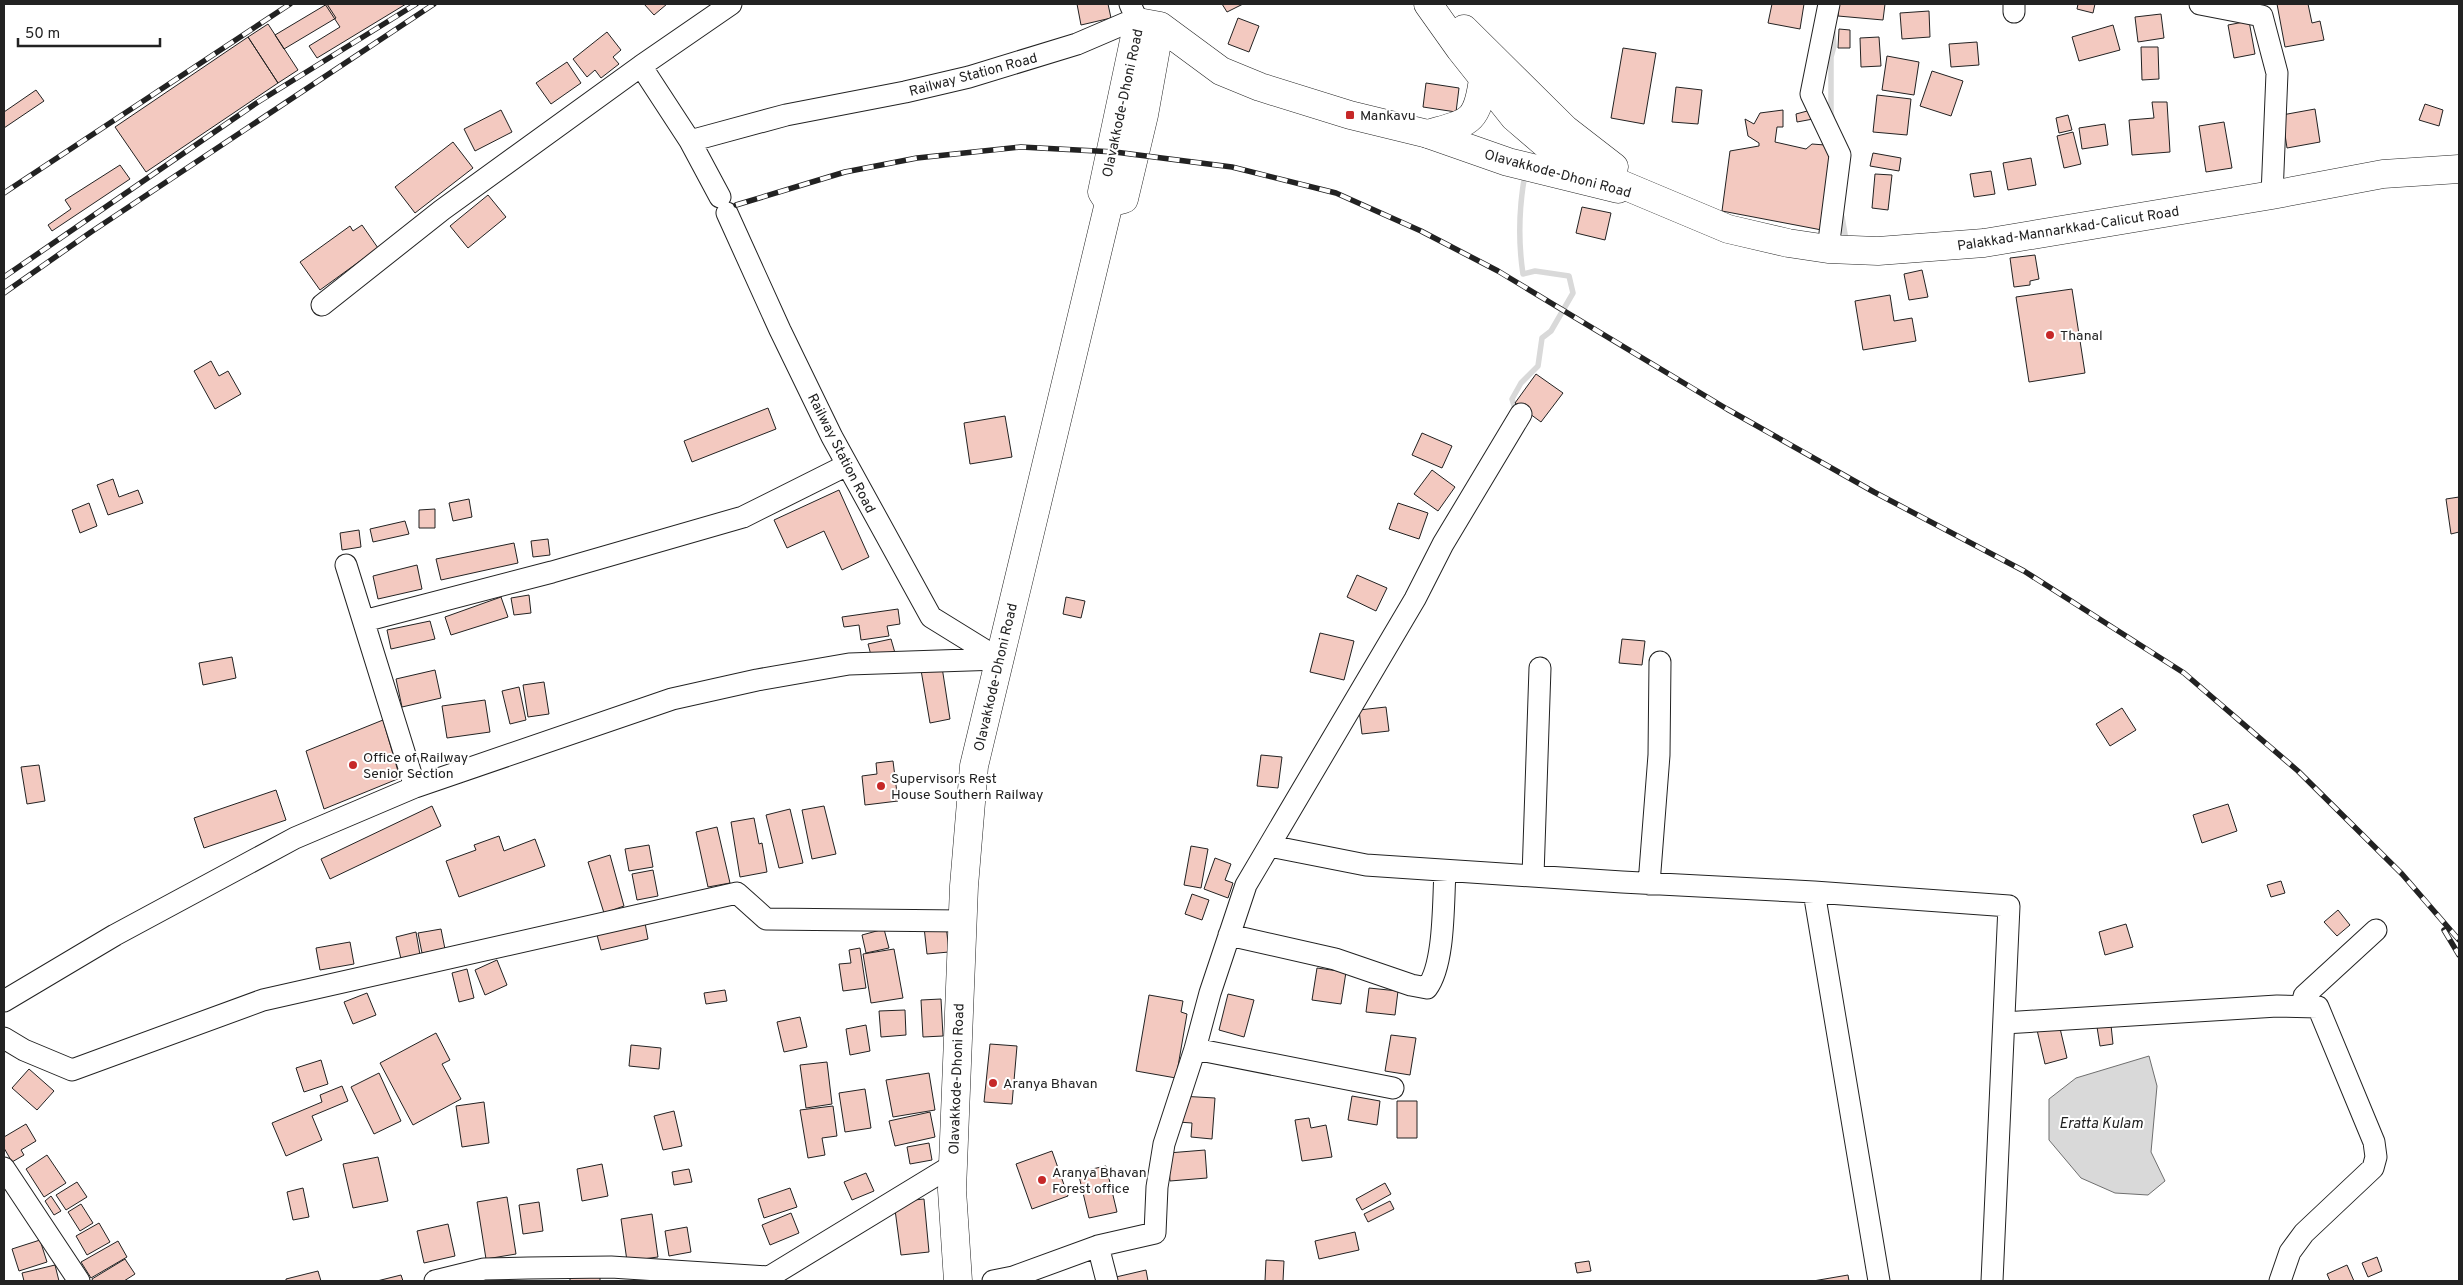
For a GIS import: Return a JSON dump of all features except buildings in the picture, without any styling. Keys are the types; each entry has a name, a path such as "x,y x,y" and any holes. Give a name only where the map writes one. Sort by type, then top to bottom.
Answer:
{"main road":[{"name":"Palakkad-Mannarkkad-Calicut Road","path":"1428,4 1482,78 1514,117 1549,147 1604,177 1728,229 1788,243 1828,249 1878,251 1984,243 2272,195 2383,174 2459,170"},
{"name":"Palakkad-Mannarkkad-Calicut Road","path":"1439,4 1485,52 1566,129 1652,198"},
{"name":"Olavakkode-Dhoni Road","path":"958,1281 952,1190 962,921 974,766 1109,203 1102,192 1143,17 1221,71 1236,77 1350,115 1428,134 1508,162 1652,198"},
{"path":"1428,134 1461,124 1475,113 1482,78"}],"street":[{"path":"322,305 442,210 641,66 731,4"},
{"path":"1828,249 1840,155 1811,94 1829,4"},
{"path":"2200,4 2264,10 2277,73 2272,195"},
{"name":"Railway Station Road","path":"999,659 931,617 847,465 780,330 724,205 690,141 786,115 969,78 1077,44 1143,17"},
{"path":"641,66 690,141"},
{"path":"993,1281 1013,1277 1098,1246 1155,1233 1157,1187 1164,1144 1195,1049 1210,993 1246,884 1415,599 1443,544 1521,414"},
{"path":"364,621 552,572 743,517 847,465"},
{"path":"346,565 415,787"},
{"path":"4,1001 115,935 294,838 415,787 672,700 757,680 849,664 999,659"},
{"path":"1649,884 1659,755 1660,662"},
{"path":"1533,876 1540,668"},
{"path":"1270,846 1366,865 1445,872 1814,892 2009,906 1992,1281"},
{"path":"1229,935 1335,959 1411,985 1427,988 1435,977 1442,928 1445,872"},
{"path":"1814,892 1879,1281"},
{"path":"4,1038 24,1050 72,1070 263,1000 737,893 766,919 962,921"},
{"path":"2311,1005 2304,996 2376,930"},
{"path":"2004,1023 2311,1005 2318,1007 2371,1132 2376,1157 2373,1168 2304,1233 2290,1252 2280,1281"},
{"path":"1195,1049 1393,1088"},
{"path":"435,1281 484,1269 529,1275 611,1267 769,1279 953,1165"},
{"path":"4,1168 79,1281"},
{"path":"1098,1246 1106,1281"}],"water":[{"name":"Eratta Kulam","path":"2149,1056 2157,1086 2151,1152 2165,1181 2148,1195 2115,1193 2081,1178 2049,1140 2049,1099 2076,1078"}],"waterway":[{"path":"1832,117 1831,57 1834,46 1833,32"},
{"path":"1516,412 1512,399 1521,383 1538,366 1542,338 1551,331 1573,293 1569,276 1535,271 1523,274 1520,224 1525,174"},
{"path":"1842,217 1846,240"}],"railway":[{"path":"4,193 290,4"},
{"path":"4,277 258,102 416,4"},
{"path":"4,293 91,232 434,4"},
{"path":"736,205 845,172 917,158 1021,147 1115,152 1232,167 1336,193 1421,231 1498,271 1727,409 1874,492 2024,571 2184,673 2298,771 2402,874 2459,940"},
{"path":"2444,930 2459,955"}],"place":[{"name":"Mankavu","path":"1350,115"},
{"name":"Thanal","path":"2050,335"},
{"name":"Office of Railway Senior Section","path":"353,765"},
{"name":"Supervisors Rest House Southern Railway","path":"881,786"},
{"name":"Aranya Bhavan","path":"993,1083"},
{"name":"Aranya Bhavan Forest office","path":"1042,1180"}]}
